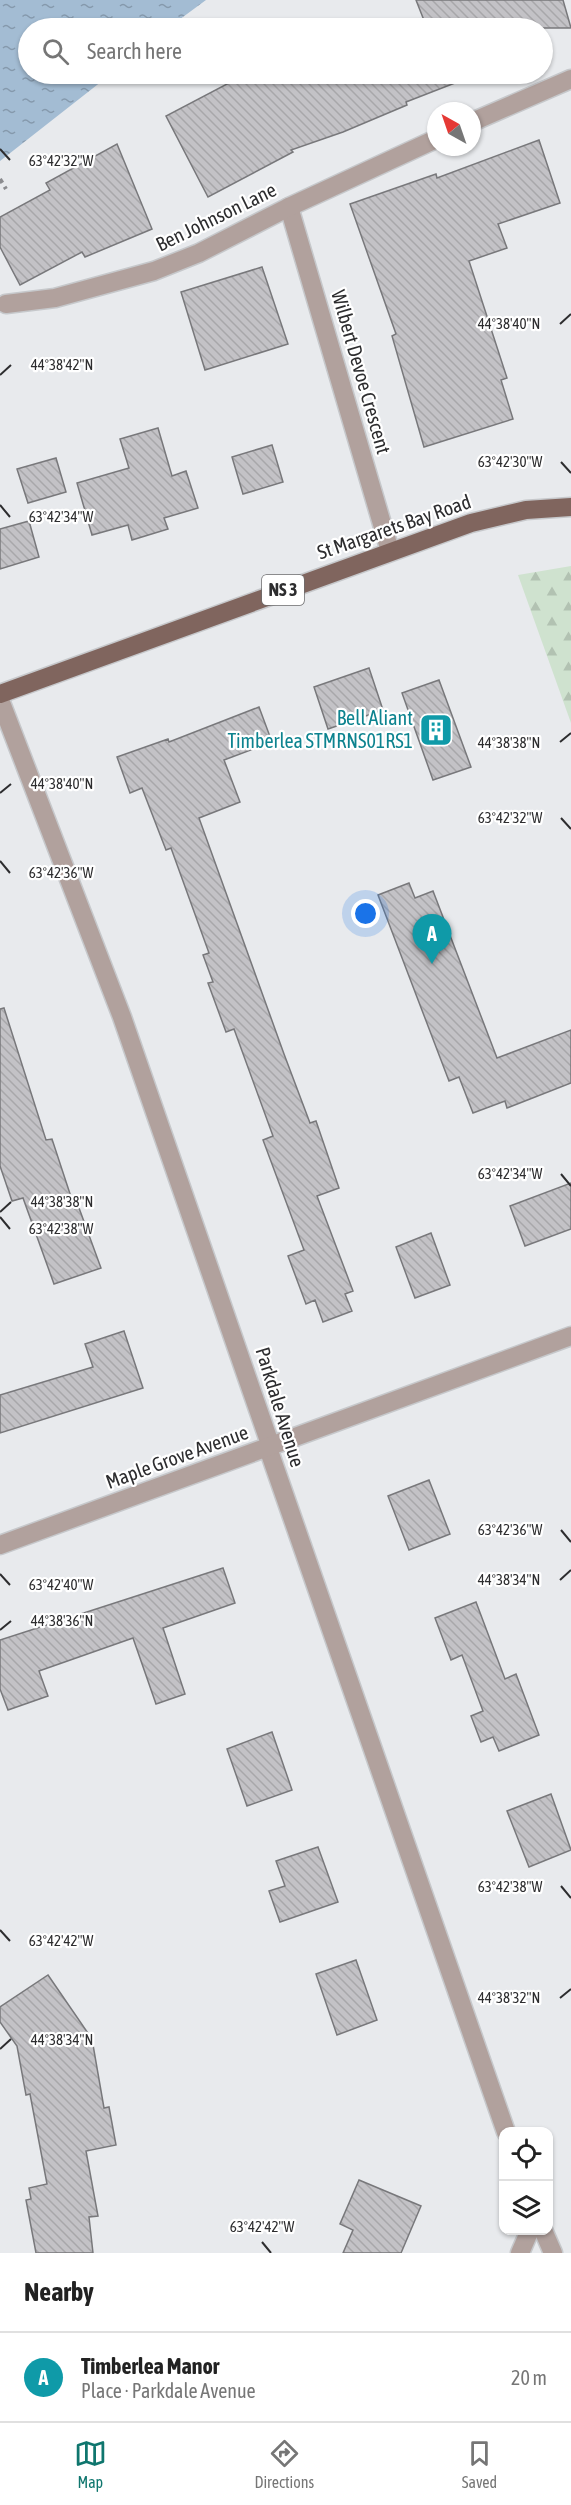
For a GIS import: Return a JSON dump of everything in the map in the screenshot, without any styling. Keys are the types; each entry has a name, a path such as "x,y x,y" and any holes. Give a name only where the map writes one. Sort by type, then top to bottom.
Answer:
{"main road":[{"name":"St Margarets Bay Road","path":"0,694 471,523 526,510 571,507"}],"street":[{"path":"481,118 571,79"},
{"name":"Ben Johnson Lane","path":"6,304 55,298 154,271 199,253 289,207 427,143"},
{"name":"Wilbert Devoe Crescent","path":"289,207 390,551"},
{"name":"Parkdale Avenue","path":"0,700 122,1017 219,1291 269,1441 268,1448 504,2127"},
{"name":"Maple Grove Avenue","path":"0,1545 571,1336"},
{"path":"520,2253 528,2235"},
{"path":"545,2235 553,2253"}],"path":[{"path":"0,179 6,189"}],"green space":[{"path":"571,566 571,723 518,575"}],"water":[{"path":"0,0 206,0 182,18 18,18 18,84 98,84 0,161"}],"building":[{"path":"416,0 563,0 571,28 553,28 553,18 423,18"},
{"path":"227,84 452,84 406,102 407,105 343,132 291,150 293,152 208,197 166,116"},
{"path":"539,140 560,203 498,224 507,248 469,261 507,378 501,380 513,419 424,447 392,336 396,334 350,204 436,174 437,178"},
{"path":"117,144 152,229 85,257 82,252 20,285 0,247 0,217 50,190 46,183"},
{"path":"262,267 288,344 205,370 181,292"},
{"path":"158,428 172,476 186,471 198,508 164,518 168,529 132,540 128,525 92,535 77,483 129,468 120,439"},
{"path":"272,445 283,482 243,494 232,457"},
{"path":"56,458 66,492 28,503 17,469"},
{"path":"29,521 39,557 0,569 0,529"},
{"path":"369,668 383,710 328,729 314,687"},
{"name":"Bell Aliant Timberlea STMRNS01RS1","path":"439,680 471,767 433,780 402,693"},
{"path":"259,707 272,742 224,760 240,802 199,818 310,1123 316,1121 339,1188 317,1196 353,1291 345,1294 352,1311 323,1322 315,1300 306,1304 288,1256 304,1250 263,1140 273,1136 234,1029 226,1032 208,983 213,982 203,955 209,953 171,848 166,850 142,788 130,793 117,757 168,739 169,742"},
{"path":"409,883 415,898 433,891 497,1058 571,1030 571,1083 507,1108 505,1101 473,1113 459,1077 449,1081 378,895"},
{"path":"4,1008 46,1140 52,1139 75,1209 79,1208 101,1268 54,1284 23,1198 12,1201 0,1166 0,1009"},
{"path":"571,1183 571,1229 525,1246 510,1206"},
{"path":"431,1233 450,1285 415,1298 396,1247"},
{"path":"124,1331 143,1388 0,1433 0,1395 93,1367 85,1344"},
{"path":"429,1480 450,1534 409,1550 388,1496"},
{"path":"223,1568 235,1603 163,1628 185,1694 156,1704 133,1638 39,1671 48,1696 8,1710 0,1689 0,1640"},
{"path":"476,1602 505,1679 516,1674 539,1735 499,1751 493,1737 481,1742 471,1716 483,1711 462,1655 451,1660 435,1618"},
{"path":"272,1732 292,1790 247,1806 227,1749"},
{"path":"551,1794 571,1850 529,1867 507,1811"},
{"path":"318,1847 338,1902 280,1922 269,1891 285,1886 276,1861"},
{"path":"356,1960 377,2020 337,2035 316,1974"},
{"path":"48,1975 92,2039 104,2108 109,2107 116,2145 86,2151 98,2216 89,2217 93,2253 36,2253 26,2200 31,2199 29,2188 47,2184 30,2094 26,2095 17,2046 0,2022 0,2007"},
{"path":"359,2180 421,2206 401,2253 343,2253 353,2230 340,2224"}],"place":[{"name":"Bell Aliant Timberlea STMRNS01RS1","path":"436,730"},
{"name":"Timberlea Manor","path":"432,964"}]}
